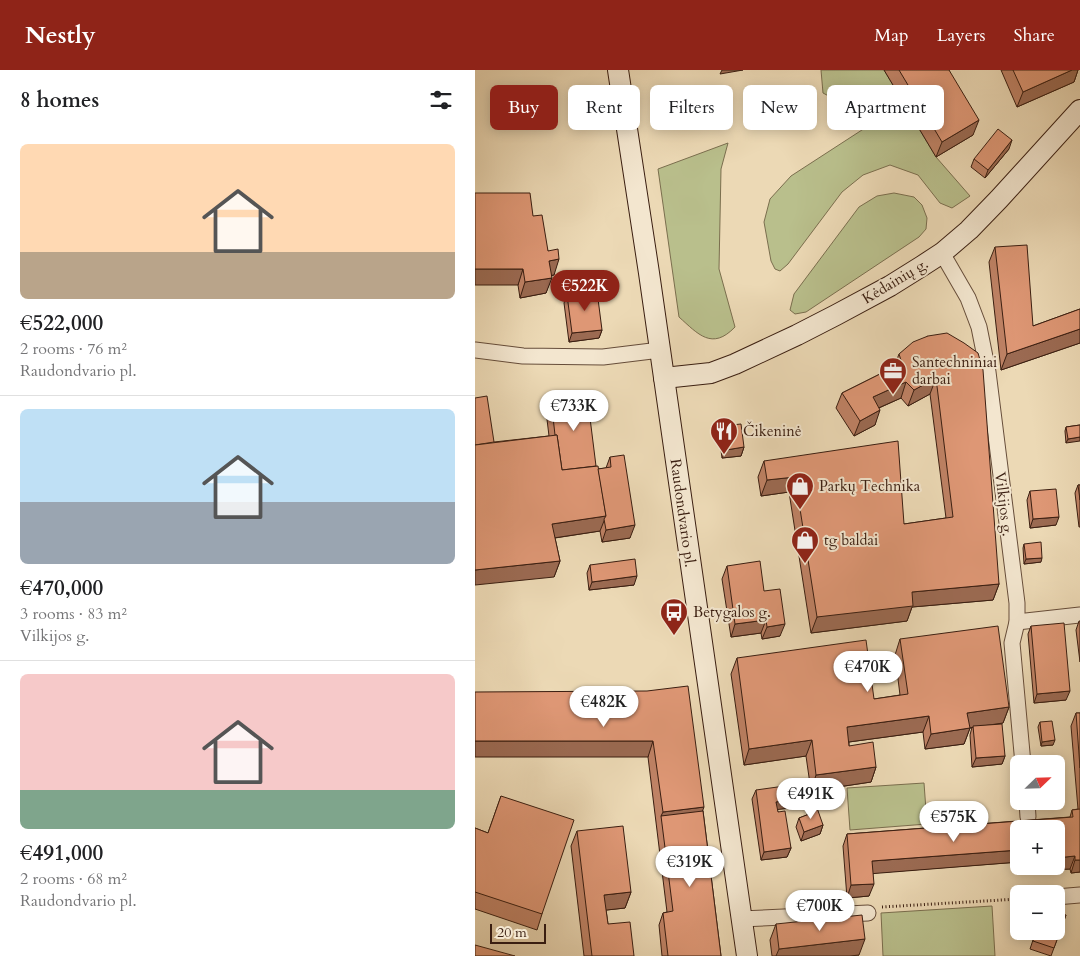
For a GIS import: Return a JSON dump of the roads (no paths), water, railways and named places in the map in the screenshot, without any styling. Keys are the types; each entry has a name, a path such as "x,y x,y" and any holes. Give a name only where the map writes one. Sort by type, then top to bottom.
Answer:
{"main road":[{"name":"Raudondvario pl.","path":"618,70 747,956"},
{"name":"Kėdainių g.","path":"664,378 711,373 735,364 836,315 889,286 942,253 969,230 1080,110"}],"street":[{"name":"Vilkijos g.","path":"942,253 968,298 979,327 988,372 1017,603 1017,622 1012,643 1022,755"},
{"path":"475,350 523,356 603,357 660,350"},
{"path":"1017,622 1080,616"},
{"path":"1028,810 1028,817"},
{"path":"1065,896 1080,895"},
{"path":"741,919 868,913"}],"place":[{"name":"Santechniniai darbai","path":"893,395"},
{"name":"Čikeninė","path":"724,455"},
{"name":"Parkų Technika","path":"800,510"},
{"name":"tg baldai","path":"805,564"},
{"name":"Betygalos g.","path":"674,636"}]}
